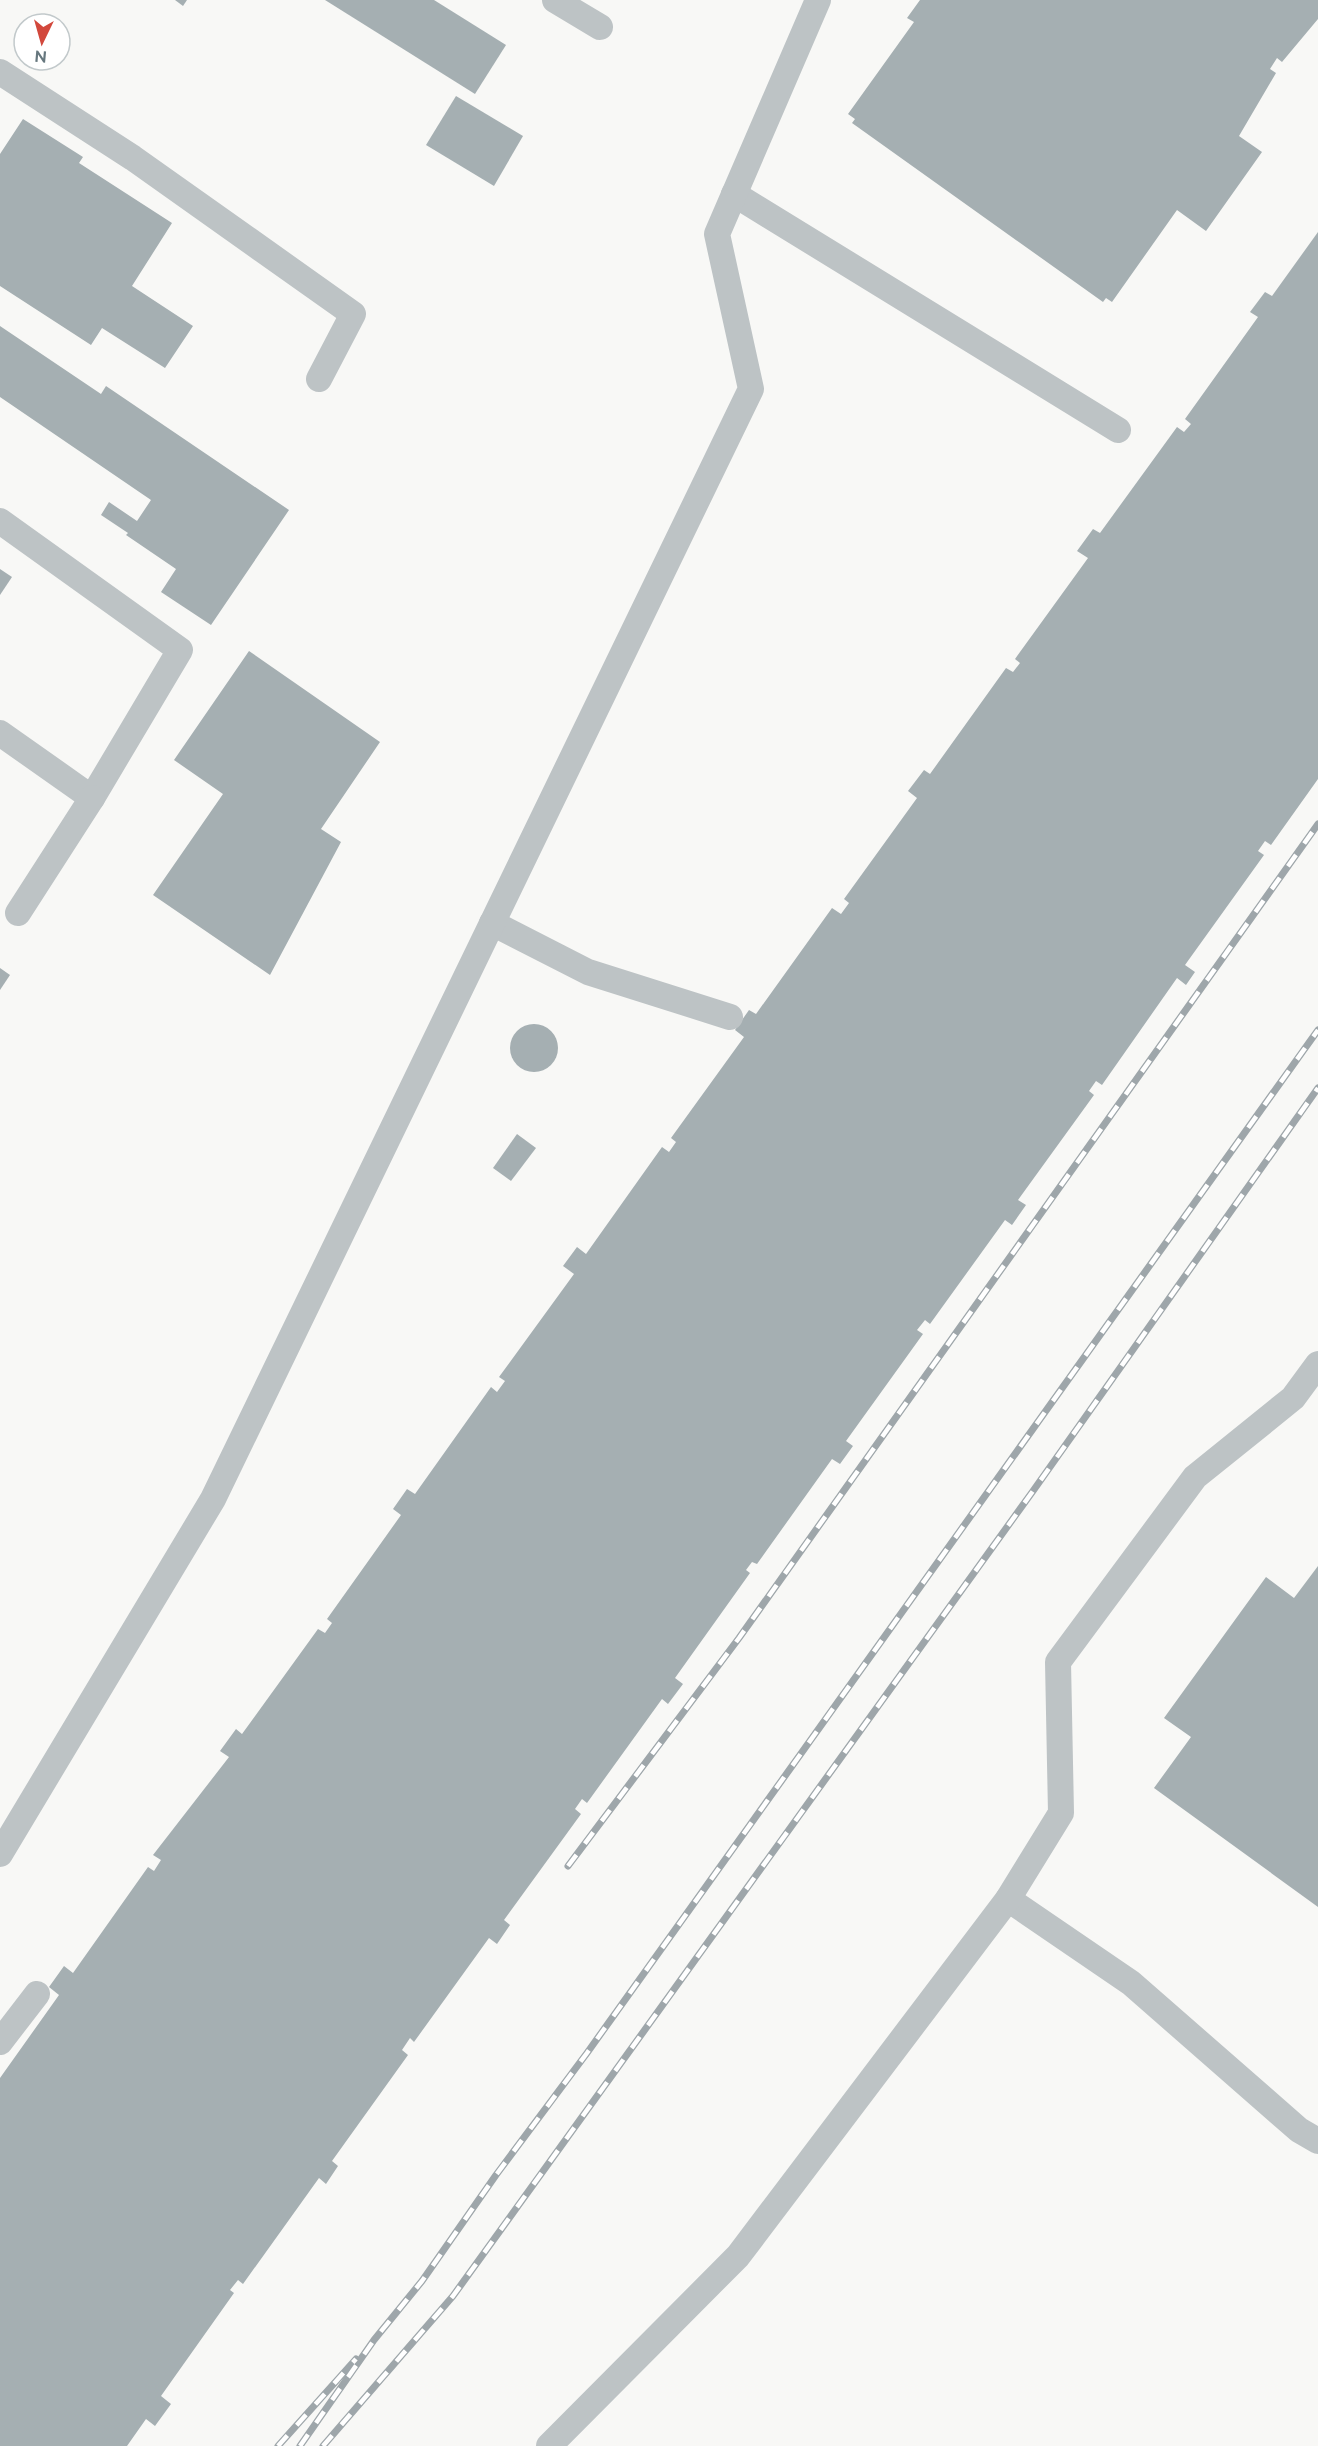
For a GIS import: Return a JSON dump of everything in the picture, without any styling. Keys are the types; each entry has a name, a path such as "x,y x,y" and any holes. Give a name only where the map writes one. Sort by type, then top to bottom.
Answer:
{"lane":[{"path":"555,0 600,27"},
{"path":"0,1854 213,1499 751,389 717,234 818,0"},
{"path":"0,72 133,158 354,314 319,379"},
{"path":"734,194 1118,430"},
{"path":"0,521 180,650 92,798 18,913"},
{"path":"0,733 92,798"},
{"path":"492,923 588,972 730,1017"},
{"path":"549,2446 738,2256 1008,1899 1061,1814 1058,1662 1195,1477 1293,1398 1318,1364"},
{"path":"1008,1899 1131,1983 1299,2130 1318,2141"},
{"path":"0,2042 38,1994"}],"building":[{"path":"175,0 187,0 183,6"},
{"path":"325,0 434,0 506,45 475,94"},
{"path":"920,0 1318,0 1318,19 1282,62 1277,58 1270,69 1276,73 1239,136 1262,152 1206,231 1177,210 1112,302 1106,298 1103,302 852,123 855,119 848,114 914,22 907,18"},
{"path":"456,96 523,136 494,186 426,145"},
{"path":"23,119 83,157 79,163 172,223 132,286 193,326 165,368 102,328 91,345 0,286 0,154"},
{"path":"1318,232 1318,779 1271,845 1265,841 1258,851 1264,855 1185,965 1195,972 1186,985 1177,978 1102,1085 1096,1081 1089,1091 1094,1095 1018,1200 1026,1205 1012,1225 1005,1220 930,1324 925,1320 917,1330 923,1334 846,1441 853,1446 840,1464 832,1459 757,1564 752,1562 746,1570 750,1573 675,1678 683,1684 668,1704 662,1699 587,1803 582,1799 575,1809 581,1814 504,1920 510,1925 497,1944 489,1938 414,2042 410,2038 402,2050 408,2055 332,2161 338,2166 326,2184 319,2178 243,2284 238,2280 230,2290 234,2293 161,2396 171,2404 155,2426 146,2419 127,2446 0,2446 0,2078 59,1995 49,1987 64,1966 73,1973 148,1867 154,1871 161,1860 153,1855 229,1757 220,1751 236,1729 242,1734 318,1629 325,1633 332,1623 327,1619 401,1515 393,1509 407,1489 415,1494 491,1387 497,1392 505,1381 499,1377 574,1274 563,1266 577,1247 586,1254 662,1147 669,1152 676,1142 671,1138 744,1037 735,1030 749,1010 756,1014 832,908 841,914 849,903 844,899 917,798 908,791 924,770 930,774 1006,668 1013,672 1020,663 1015,659 1088,558 1077,551 1093,529 1100,533 1177,427 1184,432 1191,424 1185,419 1258,317 1250,312 1265,292 1272,296"},
{"path":"0,326 101,394 106,386 289,510 211,625 161,592 176,569 101,515 109,502 137,521 151,500 0,397"},
{"path":"0,569 12,577 0,595"},
{"path":"249,651 380,742 321,829 341,842 270,975 153,895 223,794 174,760"},
{"path":"0,968 10,975 0,990"},
{"path":"529,1024 539,1024 554,1034 558,1048 557,1057 548,1068 539,1072 529,1072 514,1062 510,1053 510,1043 520,1028"},
{"path":"517,1134 536,1148 511,1181 493,1168"},
{"path":"1318,1566 1318,1907 1154,1788 1191,1737 1164,1718 1266,1577 1294,1598"}],"railway":[{"path":"568,1866 739,1638 1318,824"},
{"path":"300,2446 374,2340 422,2281 496,2175 587,2053 1318,1030"},
{"path":"323,2446 453,2296 1033,1491 1318,1088"},
{"path":"278,2446 356,2359"}]}
